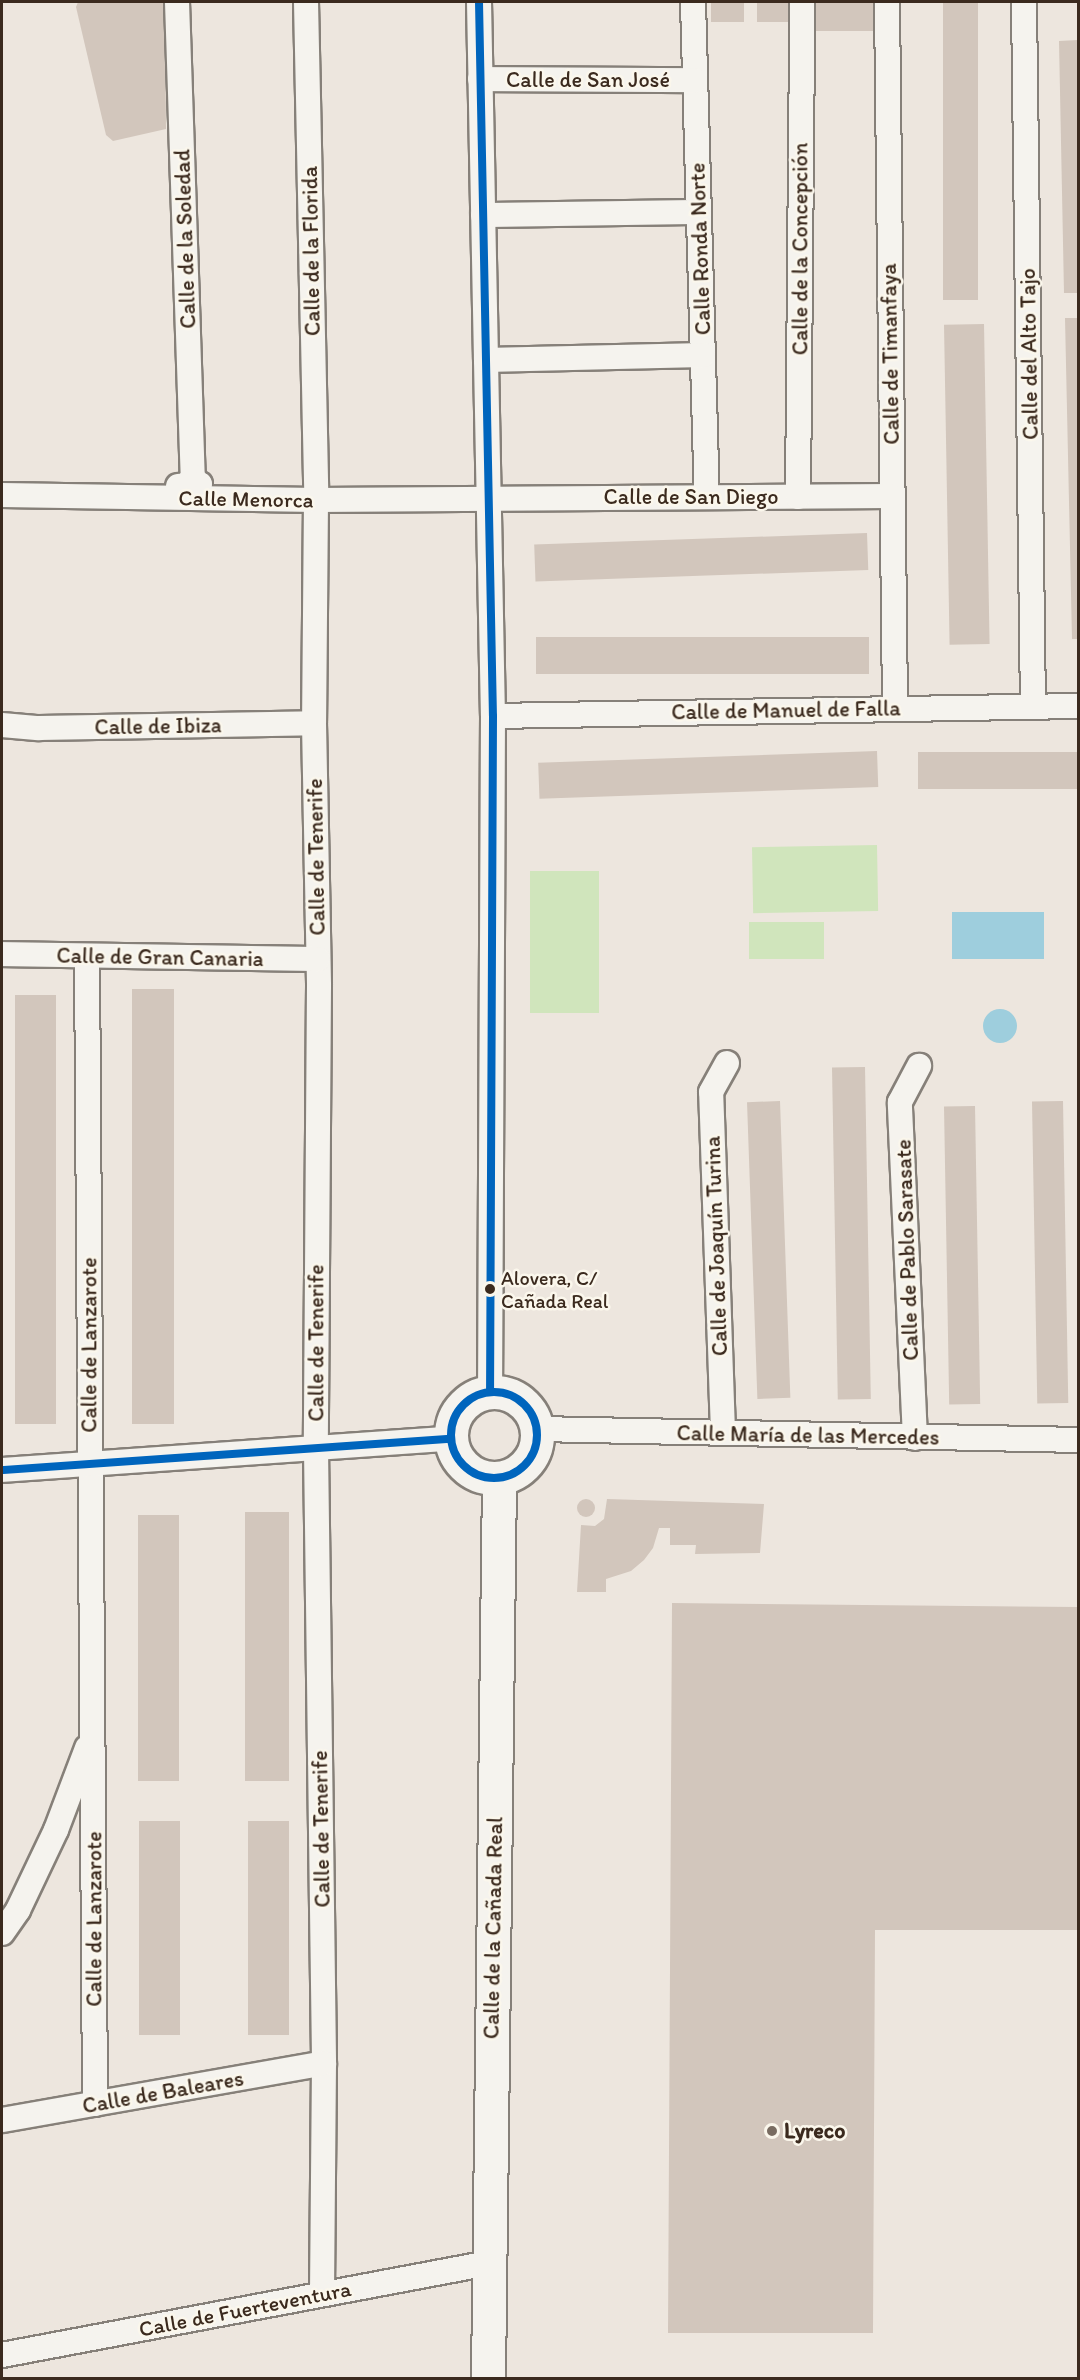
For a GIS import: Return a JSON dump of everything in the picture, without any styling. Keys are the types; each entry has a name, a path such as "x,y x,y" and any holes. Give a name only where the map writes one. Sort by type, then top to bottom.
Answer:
{"street":[{"name":"Calle de la Soledad","path":"177,2 193,476 190,481 200,484 175,486 177,498"},
{"name":"Calle de la Florida","path":"306,2 316,500"},
{"path":"478,2 493,716 490,1390"},
{"name":"Calle Ronda Norte","path":"693,2 707,497"},
{"name":"Calle de la Concepción","path":"798,496 802,2"},
{"name":"Calle de Timanfaya","path":"887,2 895,707"},
{"name":"Calle del Alto Tajo","path":"1024,2 1033,706"},
{"name":"Calle de San José","path":"480,79 695,80"},
{"path":"483,216 699,212"},
{"path":"486,360 703,355"},
{"name":"Calle Menorca","path":"2,495 316,500 490,499"},
{"name":"Calle de San Diego","path":"490,499 891,496"},
{"name":"Calle de Tenerife","path":"316,500 314,723 318,959 316,1449 324,2063 322,2295"},
{"name":"Calle de Manuel de Falla","path":"493,716 895,707 1078,706"},
{"name":"Calle de Ibiza","path":"2,725 39,728 314,723"},
{"name":"Calle de Gran Canaria","path":"2,954 318,959"},
{"name":"Calle de Lanzarote","path":"87,956 95,2104"},
{"name":"Calle de Joaquín Turina","path":"723,1432 711,1092 727,1063"},
{"name":"Calle de Pablo Sarasate","path":"915,1438 900,1102 919,1066"},
{"path":"490,1390 512,1394 529,1408 537,1429 536,1446 529,1461 516,1473 500,1478 476,1475 458,1461 450,1439 452,1422 460,1406 474,1395 490,1390"},
{"name":"Calle María de las Mercedes","path":"537,1429 1078,1440"},
{"path":"2,1470 450,1439"},
{"name":"Calle de la Cañada Real","path":"488,2379 500,1478"},
{"name":"Calle de Lanzarote","path":"2,1933 18,1910 56,1830 92,1734"},
{"name":"Calle de Baleares","path":"2,2120 324,2063"},
{"name":"Calle de Fuerteventura","path":"2,2355 489,2263"}],"green space":[{"path":"877,845 878,911 753,913 752,847"},
{"path":"530,871 599,871 599,1013 530,1013"},
{"path":"749,922 824,922 824,959 749,959"}],"water":[{"path":"952,912 1044,912 1044,959 952,959"},
{"path":"1000,1009 1012,1014 1017,1026 1012,1038 1000,1043 988,1038 983,1026 988,1014"}],"building":[{"path":"78,2 165,2 166,129 113,141 106,135 76,7"},
{"path":"711,2 744,2 744,22 711,22"},
{"path":"757,2 790,2 790,22 757,22"},
{"path":"815,2 874,2 874,31 815,31"},
{"path":"943,2 978,2 978,300 943,300"},
{"path":"1078,40 1078,293 1064,293 1059,41"},
{"path":"1065,318 1078,318 1078,639 1072,639"},
{"path":"984,324 990,644 950,645 944,325"},
{"path":"867,533 868,570 535,582 534,545"},
{"path":"536,637 869,637 869,674 536,674"},
{"path":"877,751 878,787 539,799 538,763"},
{"path":"918,752 1078,752 1078,789 918,789"},
{"path":"132,989 174,989 174,1424 132,1424"},
{"path":"15,995 56,995 56,1424 15,1424"},
{"path":"865,1067 871,1399 838,1400 832,1068"},
{"path":"780,1101 790,1398 757,1399 747,1102"},
{"path":"1063,1101 1068,1403 1037,1403 1032,1102"},
{"path":"975,1106 980,1404 949,1404 944,1107"},
{"path":"586,1499 592,1502 595,1508 592,1514 586,1517 580,1514 577,1508 580,1502"},
{"path":"607,1499 764,1504 760,1553 695,1554 696,1545 670,1545 670,1528 659,1528 653,1548 644,1560 631,1571 606,1579 606,1592 577,1592 581,1525 595,1526 604,1519"},
{"path":"245,1512 289,1512 289,1781 245,1781"},
{"path":"138,1515 179,1515 179,1781 138,1781"},
{"name":"Lyreco","path":"672,1603 1078,1607 1078,1930 875,1930 873,2333 668,2333"},
{"path":"139,1821 180,1821 180,2035 139,2035"},
{"path":"248,1821 289,1821 289,2035 248,2035"}],"transit line":[{"path":"479,2 493,716 490,1391"},
{"path":"494,1392 511,1395 525,1404 534,1418 537,1435 534,1452 525,1466 511,1475 494,1478 477,1475 463,1466 454,1452 451,1435 454,1418 463,1404 477,1395 494,1392"},
{"path":"2,1470 450,1439"}],"place":[{"name":"Alovera, C/ Cañada Real","path":"490,1289"},
{"name":"Lyreco","path":"772,2131"}]}
